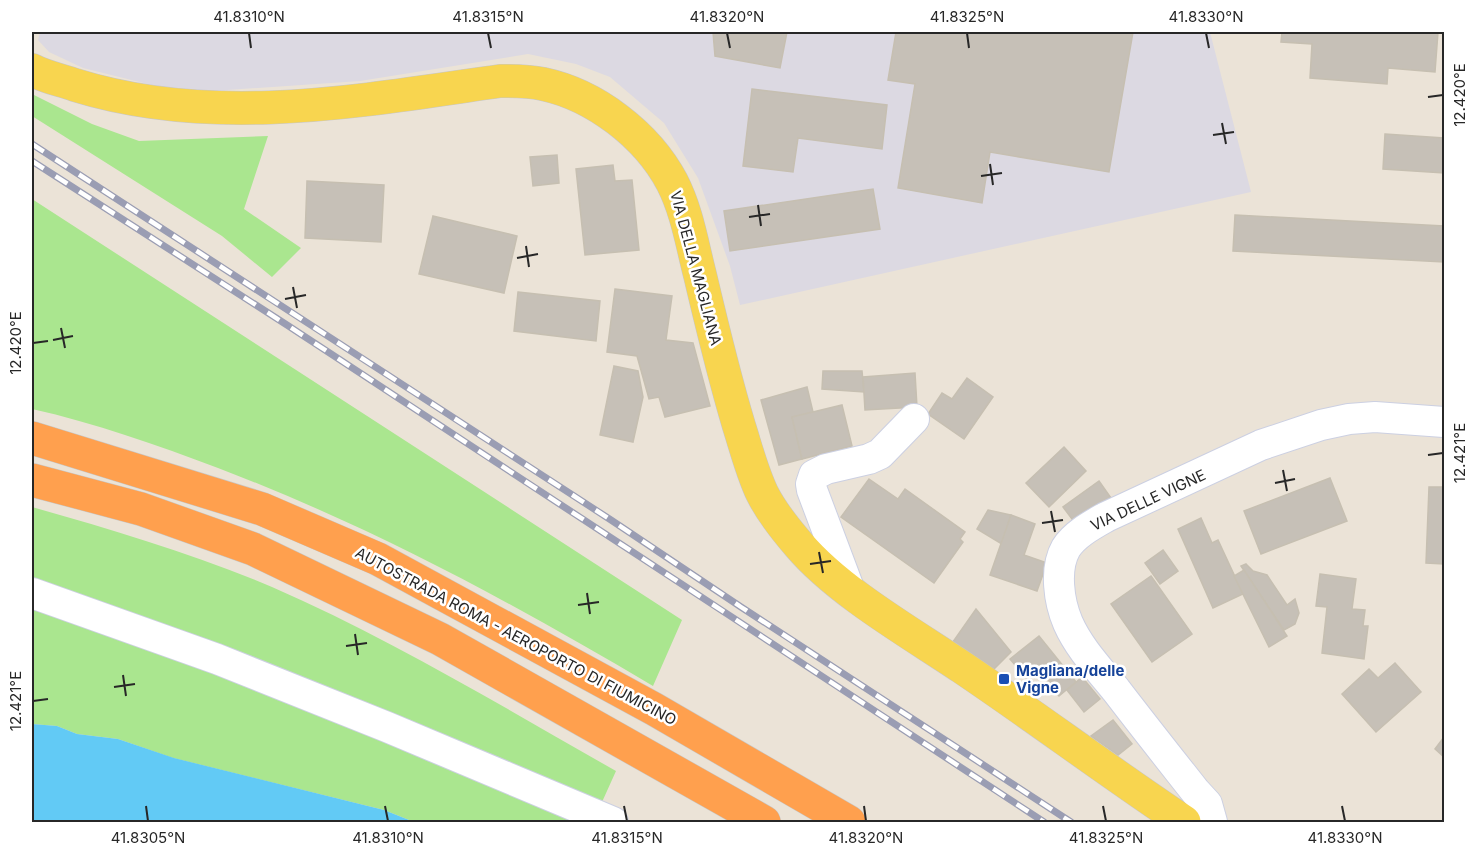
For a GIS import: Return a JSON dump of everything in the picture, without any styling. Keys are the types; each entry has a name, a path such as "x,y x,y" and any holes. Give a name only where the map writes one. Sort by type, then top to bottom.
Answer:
{"highway":[{"name":"AUTOSTRADA ROMA - AEROPORTO DI FIUMICINO","path":"32,438 262,508 378,559 654,709 849,822"},
{"path":"32,480 141,509 254,549 440,639 764,822"}],"main road":[{"name":"VIA DELLA MAGLIANA","path":"32,70 105,94 138,101 238,108 355,102 500,81 543,84 580,97 599,107 628,129 654,155 681,202 726,383 749,458 762,493 800,546 850,591 1184,822"}],"street":[{"name":"VIA DELLE VIGNE","path":"1212,822 1207,804 1091,659 1069,625 1061,602 1059,581 1062,558 1066,549 1081,533 1106,517 1280,438 1322,425 1362,417 1444,422"},
{"path":"850,591 812,490 814,475 826,469 869,459 880,454 914,419"},
{"path":"32,593 217,659 614,822"}],"shaded area":[{"path":"40,32 1210,32 1251,192 740,305 730,266 698,178 664,123 610,77 576,64 528,54 360,81 184,93 83,68 49,52 38,40"}],"green space":[{"path":"32,94 92,124 139,141 268,136 244,209 301,248 272,277 222,236 32,116"},
{"path":"32,199 682,620 653,686 494,596 331,515 172,451 102,428 32,409"},
{"path":"32,507 183,553 272,587 360,629 489,698 616,771 593,822 414,822 384,810 173,758 118,739 77,734 57,726 32,724"}],"water":[{"path":"32,724 57,726 77,734 118,739 174,758 384,810 414,822 32,822"}],"building":[{"path":"713,32 787,32 780,68 715,56"},
{"path":"896,32 1133,32 1109,172 990,152 982,203 898,188 915,84 888,80"},
{"path":"1282,32 1438,32 1435,72 1388,68 1387,84 1310,78 1312,44 1281,42"},
{"path":"752,89 887,105 882,149 798,138 793,172 743,166"},
{"path":"1385,134 1444,138 1444,173 1383,169"},
{"path":"557,155 559,183 533,186 530,157"},
{"path":"613,165 615,181 632,180 639,250 585,255 576,169"},
{"path":"307,181 384,185 381,242 305,238"},
{"path":"873,189 880,229 730,251 724,211"},
{"path":"1235,215 1444,226 1444,262 1233,251"},
{"path":"433,216 517,236 504,293 419,274"},
{"path":"615,289 672,296 666,340 693,343 710,406 665,417 659,397 649,399 637,356 607,352"},
{"path":"518,292 600,301 596,341 514,331"},
{"path":"614,366 638,371 643,397 633,442 600,435"},
{"path":"823,371 862,371 864,392 822,389"},
{"path":"915,373 917,407 865,410 863,377"},
{"path":"967,378 993,397 964,439 928,414 942,393 952,399"},
{"path":"807,387 813,412 792,417 802,459 779,465 761,400"},
{"path":"842,405 852,446 802,459 792,417"},
{"path":"1064,447 1086,471 1049,507 1026,483"},
{"path":"1330,478 1347,521 1261,554 1244,511"},
{"path":"869,479 898,499 905,489 965,532 960,539 963,542 934,583 841,517"},
{"path":"1099,481 1111,498 1075,523 1063,507"},
{"path":"1429,487 1444,487 1444,564 1426,563"},
{"path":"988,510 1011,515 1002,544 977,529"},
{"path":"1011,515 1035,524 1024,555 1047,563 1037,591 990,575"},
{"path":"1201,518 1212,543 1218,540 1243,594 1213,608 1178,529"},
{"path":"1163,550 1178,571 1160,584 1145,563"},
{"path":"1246,564 1253,571 1267,575 1287,605 1295,599 1299,613 1295,624 1284,630 1241,566"},
{"path":"1244,570 1287,636 1269,647 1234,576"},
{"path":"1320,574 1356,579 1352,609 1365,610 1363,626 1368,626 1364,659 1322,653 1327,607 1316,606"},
{"path":"1151,576 1192,634 1152,662 1111,604"},
{"path":"976,609 1011,652 989,674 950,646"},
{"path":"1039,636 1076,682 1059,696 1038,670 1027,679 1010,659"},
{"path":"1395,663 1421,692 1376,732 1342,694 1369,669 1378,678"},
{"path":"1082,677 1100,699 1084,712 1067,690"},
{"path":"1113,720 1132,744 1118,755 1091,736"},
{"path":"1444,737 1444,757 1435,749"}],"railway":[{"path":"32,144 1071,822"},
{"path":"32,161 287,325 1044,822"}],"place":[{"name":"Magliana/delle Vigne","path":"1004,679"}]}
